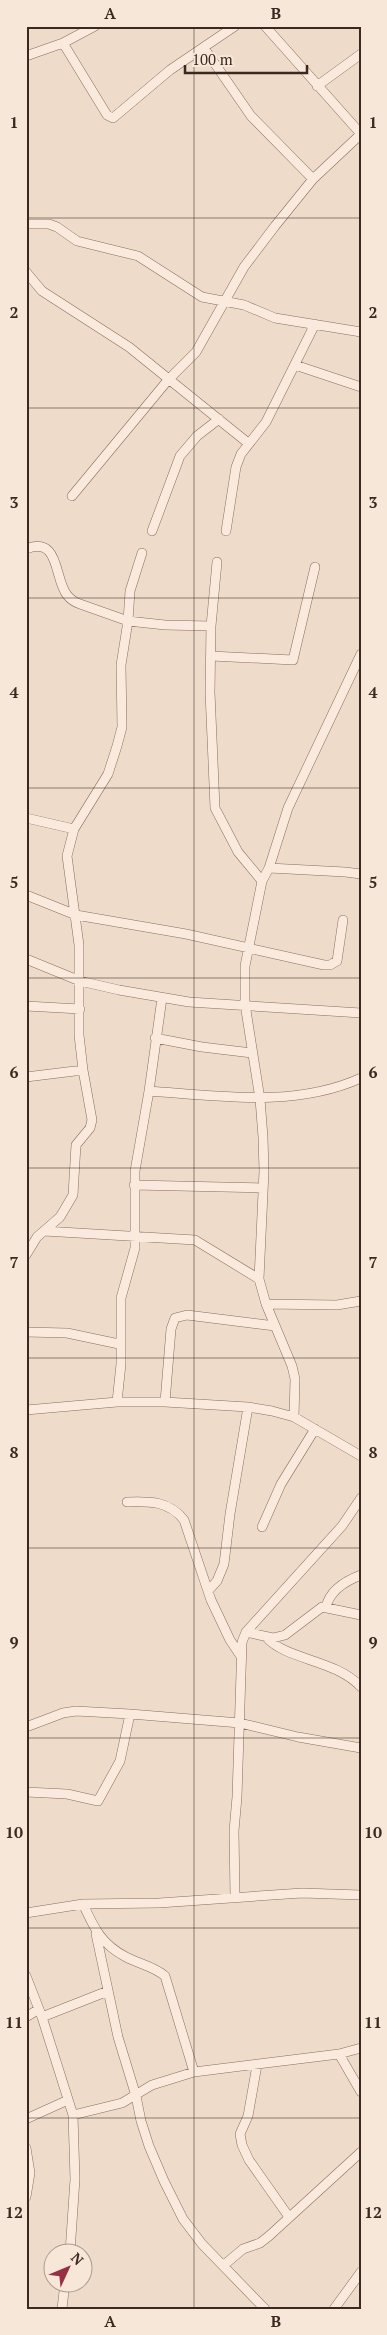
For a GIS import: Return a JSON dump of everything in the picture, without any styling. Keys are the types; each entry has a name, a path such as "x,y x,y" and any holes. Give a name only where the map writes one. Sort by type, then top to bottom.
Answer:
{"street":[{"path":"26,56 63,43 95,26"},
{"path":"63,43 107,115 113,118 170,70 235,26"},
{"path":"72,496 168,380 201,345 244,267 313,179 361,134 264,26"},
{"path":"204,48 251,116 313,179"},
{"path":"317,86 361,54"},
{"path":"26,224 50,224 77,241 138,256 202,297 244,305 276,318 361,332"},
{"path":"26,272 42,291 123,343 248,443"},
{"path":"226,531 236,466 248,443 266,422 315,324"},
{"path":"295,365 361,387"},
{"path":"152,531 180,456 197,436 219,419"},
{"path":"26,550 40,546 47,549 56,564 62,587 72,601 128,621 165,626 211,626"},
{"path":"26,1255 44,1231 60,1217 73,1195 76,1145 90,1128 92,1120 83,1070 76,915 67,856 74,829 108,774 122,726 121,665 128,621 131,583 142,553"},
{"path":"217,562 211,626 215,808 238,852 262,881"},
{"path":"211,656 293,660 315,567"},
{"path":"294,1417 295,1380 292,1366 266,1304 259,1279 263,1188 260,1099 245,1004 245,971 262,881 269,868 288,808 361,654"},
{"path":"26,818 74,829"},
{"path":"269,868 361,874"},
{"path":"26,895 76,915 186,934 248,949 330,965 337,961 343,920"},
{"path":"26,959 80,981 162,998 189,1002 245,1004 361,1013"},
{"path":"117,1402 121,1364 119,1344 121,1298 133,1258 135,1236 134,1185 162,998"},
{"path":"26,1006 80,1009"},
{"path":"155,1038 202,1047 252,1053"},
{"path":"26,1077 83,1070"},
{"path":"149,1091 260,1099 337,1088 361,1078"},
{"path":"134,1185 263,1188"},
{"path":"44,1231 189,1239 202,1243 259,1279"},
{"path":"266,1304 337,1305 361,1301"},
{"path":"164,1402 171,1329 175,1318 187,1315 275,1326"},
{"path":"26,1332 67,1333 119,1344"},
{"path":"26,1410 117,1402 164,1402 248,1407 294,1417 361,1456"},
{"path":"208,1591 217,1581 224,1564 231,1505 248,1407"},
{"path":"262,1528 281,1484 315,1429"},
{"path":"235,1897 234,1830 237,1797 242,1642 246,1632 342,1526 361,1498"},
{"path":"127,1502 155,1502 166,1505 177,1511 184,1520 218,1618 242,1658"},
{"path":"326,1607 330,1594 361,1575"},
{"path":"246,1632 267,1638 284,1636 316,1610 326,1607 361,1615"},
{"path":"267,1638 276,1647 324,1664 361,1687"},
{"path":"26,1727 63,1713 76,1711 130,1714 240,1723 298,1738 361,1748"},
{"path":"26,1792 67,1794 98,1801 120,1761 130,1714"},
{"path":"26,1913 83,1904 159,1903 302,1894 361,1895"},
{"path":"83,1904 96,1934 118,2037 149,2146 184,2219 202,2244 265,2309"},
{"path":"96,1934 126,1957 155,1968 165,1976 194,2072"},
{"path":"26,1976 41,2013 73,2115 75,2179 71,2242"},
{"path":"26,2016 41,2013 108,1991"},
{"path":"73,2115 122,2103 152,2085 194,2072 339,2054 361,2048"},
{"path":"339,2054 361,2092"},
{"path":"256,2065 248,2116 240,2134 242,2145 249,2160 289,2217"},
{"path":"26,2119 68,2100"},
{"path":"26,2148 30,2174 26,2197"},
{"path":"224,2265 243,2249 260,2243 361,2152"},
{"path":"334,2309 361,2272"},
{"path":"62,2309 64,2292"}]}
